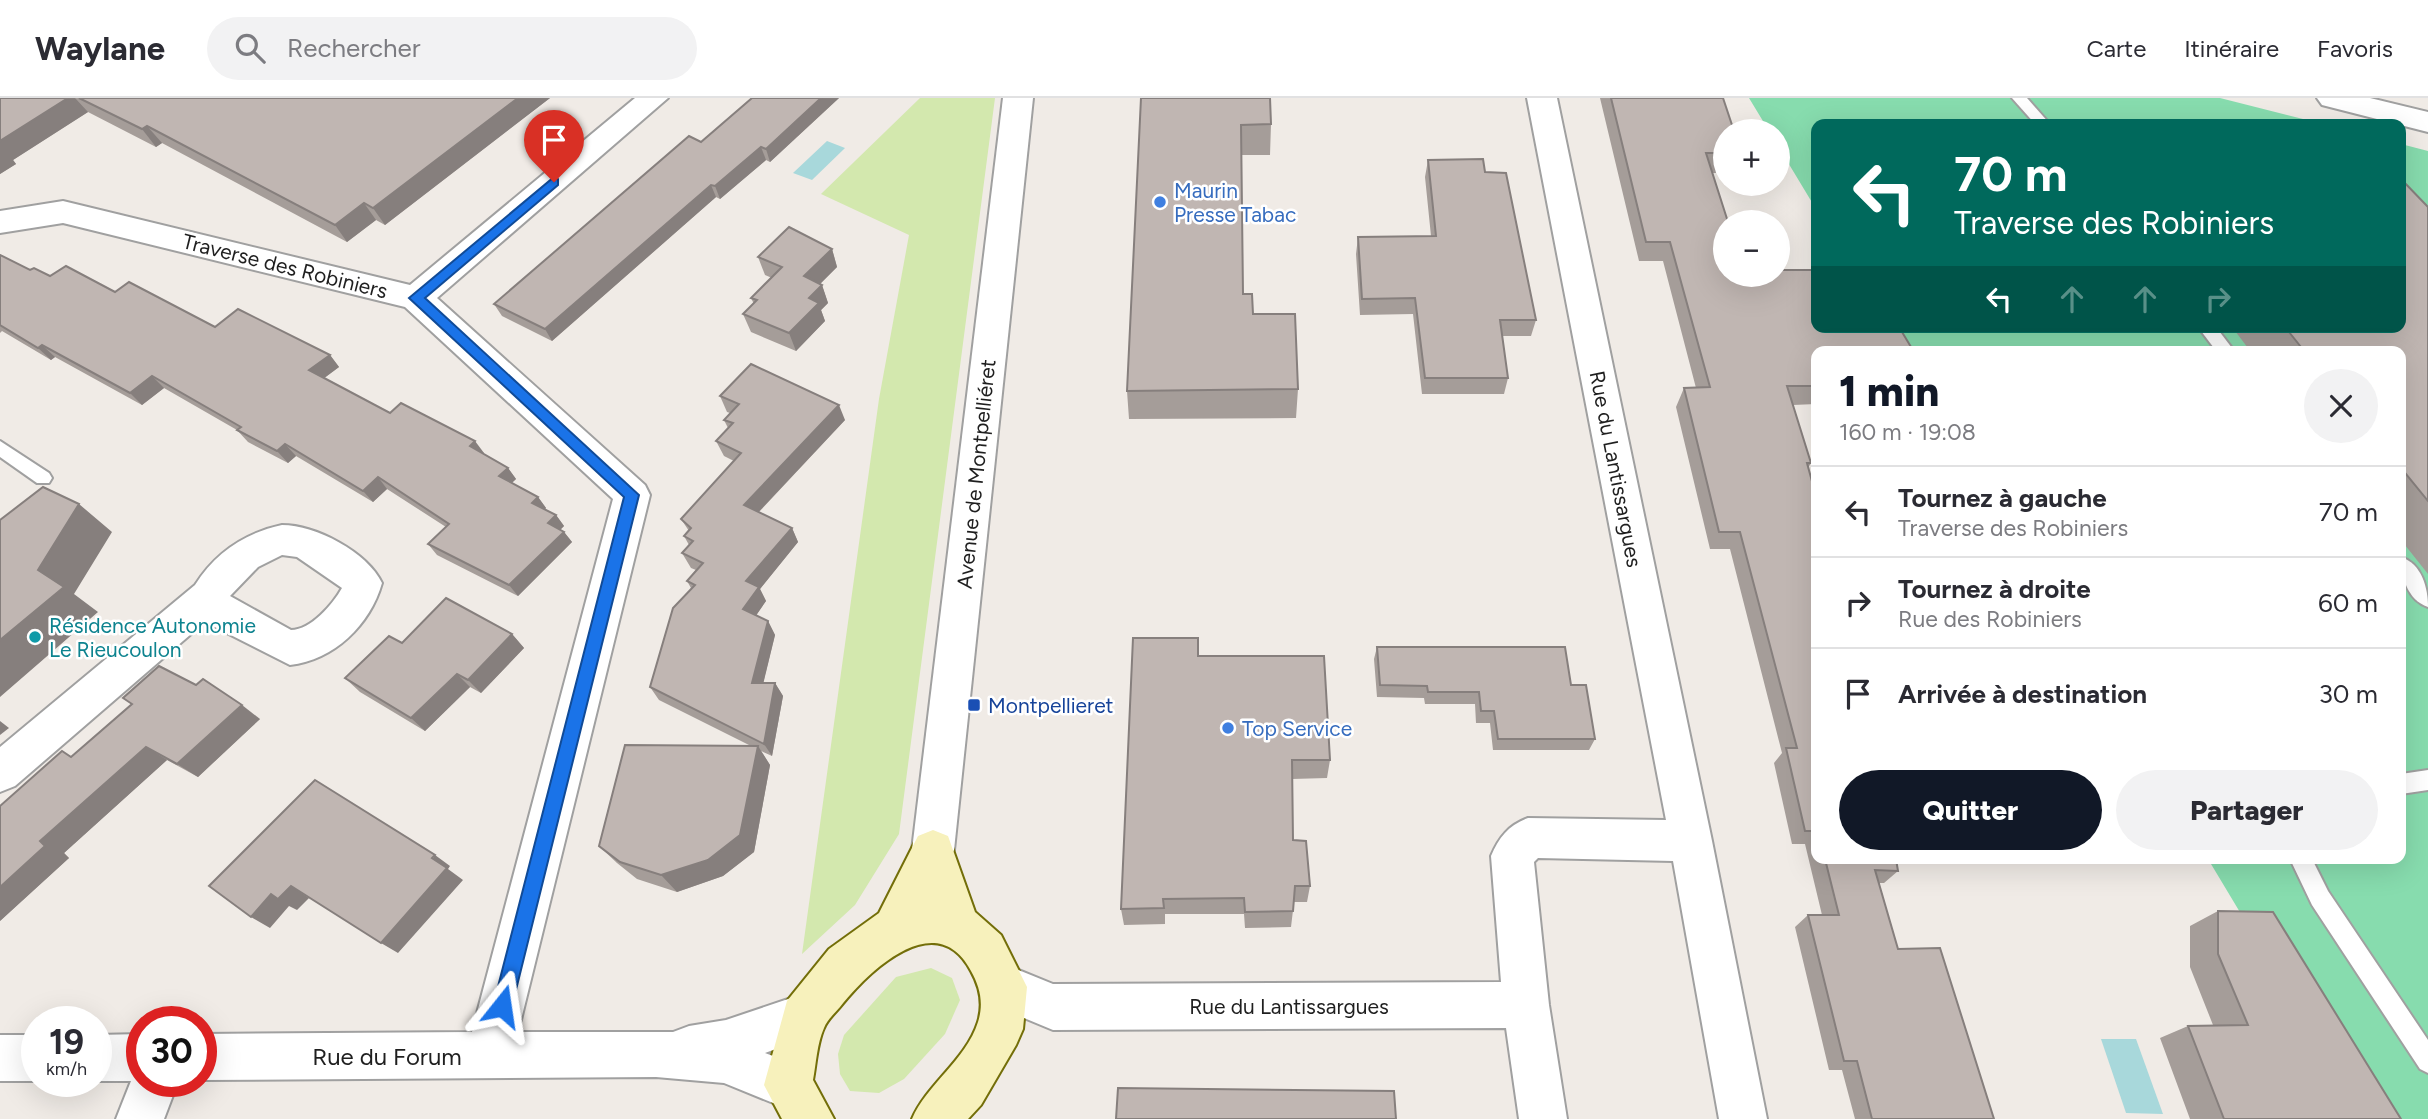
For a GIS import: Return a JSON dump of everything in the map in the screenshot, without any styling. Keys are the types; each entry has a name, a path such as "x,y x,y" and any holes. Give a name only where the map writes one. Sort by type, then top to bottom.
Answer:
{"street":[{"path":"416,298 652,98"},
{"name":"Avenue de Montpelliéret","path":"895,928 933,850 1018,98"},
{"name":"Rue du Lantissargues","path":"1542,98 1744,1119"},
{"path":"2332,98 2428,122"},
{"name":"Traverse des Robiniers","path":"0,222 63,212 416,298 632,495 489,1056"},
{"path":"0,773 209,596"},
{"path":"1543,1119 1526,1005 1512,856 1528,838 1691,841"},
{"name":"Avenue de Montpelliéret","path":"933,850 957,925"},
{"path":"799,1102 803,1017 845,965 895,928 927,922 957,925 985,951 1002,1008 964,1088 936,1119"},
{"name":"Rue du Lantissargues","path":"1002,1008 1526,1005"},
{"name":"Rue du Forum","path":"656,1054 726,1043 803,1017"},
{"name":"Rue du Forum","path":"217,1057 656,1054 724,1060 799,1102"},
{"path":"0,1058 21,1058"},
{"path":"140,1119 148,1097"}],"lane":[{"path":"2019,98 2038,119"},
{"path":"0,448 43,478"},
{"path":"2406,571 2428,600"},
{"path":"2406,783 2428,780"},
{"path":"2303,864 2320,898 2428,1061"}],"green space":[{"path":"920,98 995,98 899,834 855,905 802,954 879,399 909,235 821,194"},
{"path":"1749,98 2220,98 2303,119 1811,119 1811,201 1790,166 1790,119 1762,119"},
{"path":"2406,145 2428,151 2428,1119 2364,1119 2211,864 2406,864 2406,346 1898,346 1891,333 2406,333"},
{"path":"931,968 952,978 960,1000 945,1034 904,1079 879,1093 850,1091 840,1074 838,1054 844,1035 896,977"}],"water":[{"path":"827,141 845,148 812,180 793,173"},
{"path":"2101,1039 2136,1039 2163,1114 2126,1113"}],"building":[{"path":"0,98 68,98 0,141"},
{"path":"79,98 518,98 373,208 364,203 335,225 147,126 142,129"},
{"path":"752,98 821,98 766,149 761,147 715,186 711,185 545,329 494,304 689,136 701,142"},
{"path":"1141,98 1270,98 1271,124 1241,125 1243,294 1252,294 1253,314 1295,314 1298,389 1127,391"},
{"path":"1611,98 1723,98 1730,119 1713,119 1713,153 1706,153 1713,175 1713,196 1720,196 1724,210 1713,210 1713,287 1790,287 1790,270 1811,270 1811,333 1903,333 1910,346 1811,346 1811,386 1787,386 1811,463 1807,463 1811,478 1811,831 1805,831 1786,748 1797,748 1740,532 1719,532 1684,388 1710,387 1670,242 1646,242"},
{"path":"1483,159 1485,172 1506,173 1536,320 1500,320 1508,378 1425,378 1415,298 1362,299 1358,237 1436,236 1428,160"},
{"path":"2406,184 2428,207 2428,501 2406,474 2406,346 2300,346 2290,333 2406,333"},
{"path":"789,227 832,249 804,276 822,285 809,298 819,303 789,333 743,314 757,300 751,298 782,267 758,257"},
{"path":"0,255 30,270 34,268 50,276 66,266 115,292 129,282 215,327 238,309 330,355 309,370 390,413 401,403 475,441 470,446 508,468 499,476 538,497 532,503 556,515 548,523 564,532 509,585 428,544 449,524 378,477 363,491 285,444 277,451 237,430 241,427 152,376 130,393 42,345 38,348 0,325"},
{"path":"751,364 839,405 744,505 792,528 746,581 759,587 743,609 768,621 752,683 775,683 764,744 650,687 673,608 695,585 687,581 703,563 682,553 693,541 684,536 691,528 681,519 741,453 716,441 733,423 724,420 739,404 720,396"},
{"path":"43,487 79,504 38,570 64,587 0,640 0,520"},
{"path":"446,598 512,634 468,680 457,674 411,718 345,678 389,636 402,643"},
{"path":"1133,638 1198,638 1198,656 1324,656 1330,760 1292,760 1293,840 1306,841 1310,886 1295,886 1293,911 1245,912 1244,898 1163,899 1164,908 1121,909"},
{"path":"1377,647 1565,647 1571,685 1586,685 1595,739 1498,739 1494,711 1481,711 1479,692 1428,692 1427,686 1380,685"},
{"path":"159,666 196,685 203,679 242,705 177,764 146,747 40,841 45,846 0,887 0,806 62,751 71,757 132,704 123,698"},
{"path":"625,745 758,746 740,835 708,860 661,875 620,862 599,846"},
{"path":"315,780 435,855 432,858 447,868 381,943 291,886 278,899 271,894 251,917 209,886"},
{"path":"1826,864 1897,864 1898,871 1875,870 1898,949 1940,948 1994,1119 1872,1119 1857,1061 1844,1061 1808,915 1839,915"},
{"path":"2218,911 2273,912 2401,1119 2224,1119 2188,1026 2248,1025 2218,954"},
{"path":"1118,1088 1394,1091 1396,1119 1116,1119"}],"place":[{"name":"Maurin Presse Tabac","path":"1160,202"},
{"name":"Résidence Autonomie Le Rieucoulon","path":"35,637"},
{"name":"Montpellieret","path":"974,705"},
{"name":"Top Service","path":"1228,728"}],"route":[{"path":"502,1006 632,495 416,298 554,182"}]}
